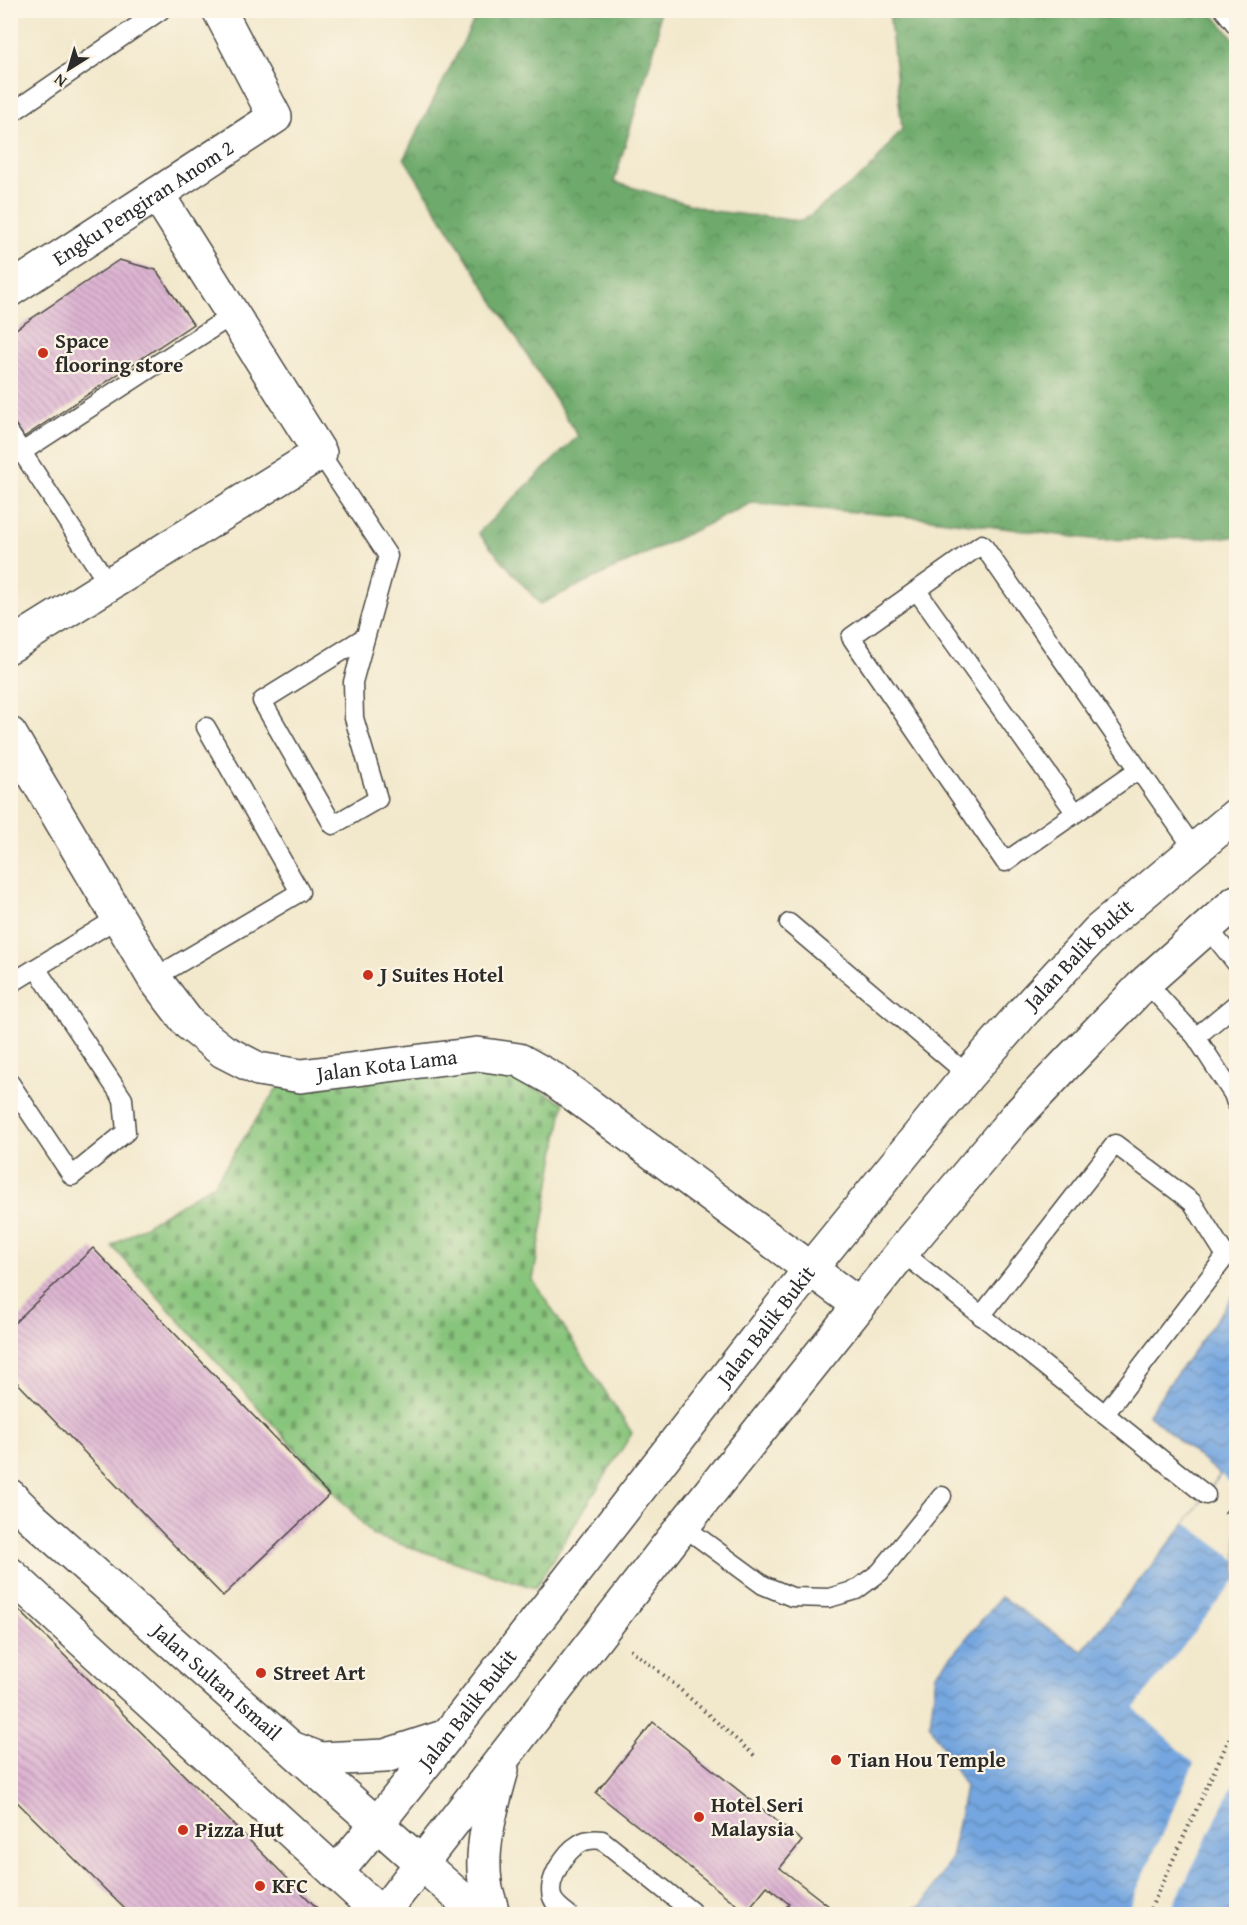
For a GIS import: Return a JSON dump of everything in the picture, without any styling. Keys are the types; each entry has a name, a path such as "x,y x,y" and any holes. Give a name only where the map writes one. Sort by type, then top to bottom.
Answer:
{"main road":[{"name":"Engku Pengiran Anom 2","path":"10,290 275,117 219,10"},
{"path":"10,646 320,453 157,194"},
{"name":"Jalan Kota Lama","path":"10,734 154,978 189,1024 223,1051 258,1070 301,1076 477,1054 519,1060 554,1079 859,1305"},
{"name":"Jalan Balik Bukit","path":"336,1873 447,1736 811,1269 968,1076 1098,931 1236,814"},
{"path":"10,1574 382,1914 683,1526 902,1252 1015,1118 1146,982 1236,902"},
{"name":"Jalan Sultan Ismail","path":"10,1496 479,1914"},
{"path":"290,1747 320,1759 385,1756 447,1736"},
{"path":"493,1914 485,1883 484,1852 491,1812 506,1757"}],"lane":[{"path":"10,114 161,10"},
{"path":"1224,10 1236,25"},
{"path":"22,452 234,314"},
{"path":"10,434 109,585"},
{"path":"320,453 388,556 353,682 354,718 378,799 333,825 262,701 365,637"},
{"path":"1139,769 1005,862 851,637 982,544 1139,769 1194,849"},
{"path":"916,591 1075,812"},
{"path":"154,978 300,892 206,727"},
{"path":"10,984 119,917"},
{"path":"789,923 968,1076"},
{"path":"1207,927 1236,963"},
{"path":"10,1083 72,1176 126,1132 123,1099 36,968"},
{"path":"1146,982 1196,1037 1233,1094 1236,1103"},
{"path":"1196,1037 1236,1004"},
{"path":"981,1316 1115,1144 1192,1202 1226,1256 1105,1414"},
{"path":"902,1252 1206,1495"},
{"path":"683,1526 763,1585 792,1598 829,1598 856,1590 880,1572 942,1496"},
{"path":"568,1914 557,1906 552,1896 551,1886 555,1872 579,1843 590,1839 602,1840 693,1914"}],"path":[{"path":"604,1628 666,1677 756,1757"},
{"path":"1148,1914 1236,1724"}],"green space":[{"path":"479,11 659,11 658,36 614,182 713,211 802,221 868,171 902,129 889,11 1210,11 1236,41 1236,537 1099,540 923,518 752,503 540,604 478,533 578,436 404,158"},
{"path":"495,1066 564,1103 533,1280 632,1433 535,1588 373,1535 112,1246 214,1184 277,1088"}],"water":[{"path":"1236,1292 1236,1914 910,1914 914,1908 923,1905 951,1859 965,1787 930,1725 936,1674 1001,1597 1082,1651 1186,1523 1220,1475 1148,1414"}],"pier":[{"path":"1221,1475 1236,1487 1236,1560 1186,1523"},
{"path":"1236,1579 1236,1779 1169,1914 1126,1914 1194,1763 1134,1708"}],"building":[{"path":"119,260 156,270 193,324 24,437 10,417 10,333"},
{"path":"93,1248 329,1495 223,1596 10,1375 10,1327"},
{"path":"10,1601 318,1909 312,1914 130,1914 10,1795"},
{"name":"Hotel Seri Malaysia","path":"653,1722 802,1841 780,1868 839,1914 781,1914 789,1904 767,1886 746,1912 596,1793"}],"place":[{"name":"Space flooring store","path":"43,353"},
{"name":"J Suites Hotel","path":"368,975"},
{"name":"Street Art","path":"261,1673"},
{"name":"Tian Hou Temple","path":"836,1760"},
{"name":"Hotel Seri Malaysia","path":"699,1817"},
{"name":"Pizza Hut","path":"183,1830"},
{"name":"KFC","path":"260,1886"}]}
